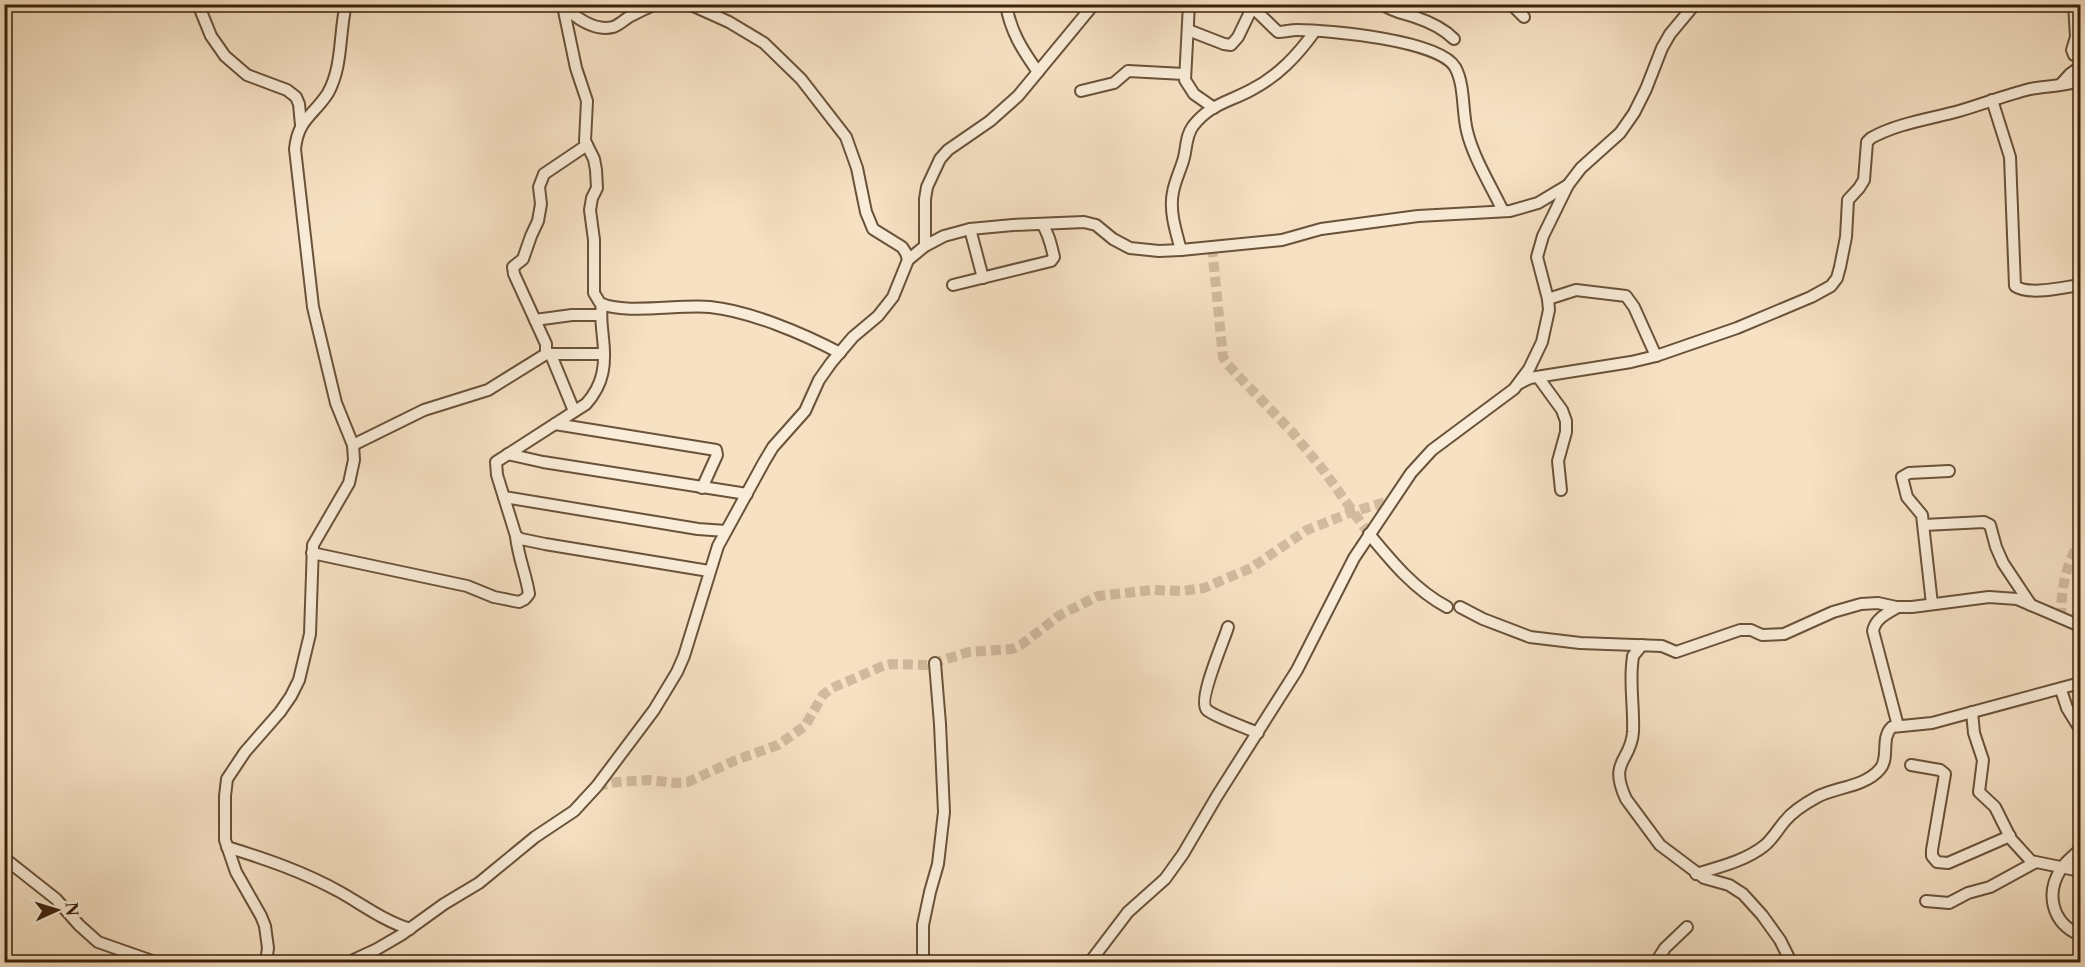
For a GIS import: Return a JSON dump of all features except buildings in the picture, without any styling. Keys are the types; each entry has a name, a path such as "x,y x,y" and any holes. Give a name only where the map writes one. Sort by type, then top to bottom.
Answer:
{"street":[{"path":"198,4 211,36 225,56 248,75 287,90 296,97 301,125"},
{"path":"266,963 268,948 265,926 236,872 227,847 224,817 227,779 245,752 270,726 291,696 304,665 310,634 312,553 315,540 349,483 354,460 353,445 336,404 313,307 295,148 296,135 301,125 328,92 340,53 346,4"},
{"path":"562,5 573,15 591,25 603,28 618,24 656,4"},
{"path":"689,4 729,22 764,44 801,78 846,137 857,168 866,212 873,229 895,241 906,253 908,260"},
{"path":"1006,4 1015,35 1038,72"},
{"path":"925,246 925,199 930,177 937,163 948,150 997,115 1018,96 1094,4"},
{"path":"1189,4 1184,74 1186,82 1194,93 1214,108"},
{"path":"1382,4 1397,13 1433,24 1454,39"},
{"path":"1511,4 1524,17"},
{"path":"1096,960 1128,912 1173,869 1302,662 1354,558 1423,459 1519,383 1529,369 1542,342 1548,316 1548,299 1537,254 1543,236 1568,185 1581,168 1620,133 1628,122 1646,89 1662,48 1670,34 1695,4"},
{"path":"2074,4 2076,37 2072,50 2074,55 2080,56"},
{"path":"312,553 467,586 494,597 519,602 529,594 516,536 495,466 496,462 586,404 598,392 604,354 601,310 594,293 593,278 594,240 591,210 592,198 597,188 596,170 585,138 587,101 576,68 562,5"},
{"path":"1188,30 1231,45 1238,37 1251,6 1278,32 1290,30 1368,35 1396,43 1416,45 1448,60 1456,71 1468,134 1503,211"},
{"path":"1181,250 1172,211 1173,190 1184,158 1186,138 1192,126 1224,101 1251,90 1290,63 1314,31"},
{"path":"2061,84 2080,67"},
{"path":"1081,91 1114,83 1126,72 1157,71 1184,74"},
{"path":"1519,383 1538,377 1606,367 1656,356 1737,328 1812,297 1831,286 1837,278 1847,231 1848,200 1864,180 1869,140 1905,124 1962,110 2027,90 2080,81"},
{"path":"1992,100 2010,157 2015,286 2021,290 2034,290 2080,285"},
{"path":"574,411 514,274 513,267 523,259 538,221 541,204 538,187 544,174 587,146"},
{"path":"349,963 410,929 444,904 479,883 528,843 567,817 597,786 654,710 677,672 718,546 773,447 805,411 819,380 840,353 853,337 878,316 893,297 908,260 925,246 950,234 970,229 1084,222 1096,225 1113,239 1130,248 1160,251 1181,250 1282,240 1321,229 1418,216 1519,209 1538,203 1568,185"},
{"path":"953,285 1051,261 1054,257 1052,245 1042,224"},
{"path":"970,229 983,278"},
{"path":"1548,299 1576,290 1626,296 1634,307 1656,356"},
{"path":"535,320 601,310 692,306 738,312 801,334 840,353"},
{"path":"353,445 424,410 489,390 549,355 604,354"},
{"path":"1538,377 1562,410 1566,421 1566,432 1558,461 1561,490"},
{"path":"555,424 716,450 717,455 702,488"},
{"path":"508,454 543,462 747,494"},
{"path":"1932,604 1922,515 1907,497 1902,475 1949,471"},
{"path":"504,497 698,529 726,531"},
{"path":"1924,525 1984,522 1990,525 2003,563 2032,606"},
{"path":"1369,534 1406,577 1447,607"},
{"path":"516,536 544,544 709,572"},
{"path":"1460,607 1483,619 1530,637 1580,643 1662,646 1679,652 1689,647 1703,645 1724,635 1745,630 1762,635 1784,634 1833,612 1855,605 1878,603 1898,607 2001,597 2017,599 2080,627"},
{"path":"1898,607 1882,616 1873,627 1898,726"},
{"path":"1228,627 1203,703 1208,711 1258,733"},
{"path":"1642,645 1633,656 1631,688 1633,735 1621,762 1618,777 1626,799 1654,839 1704,878 1729,885 1743,894 1780,940 1791,963"},
{"path":"923,963 923,925 938,864 944,812 935,663"},
{"path":"1696,873 1752,854 1768,842 1789,816 1812,800 1879,771 1883,764 1888,731 1893,727 1932,723 2061,690 2080,683"},
{"path":"2061,690 2067,708 2080,729"},
{"path":"1972,712 1974,734 1983,760 1978,792 1995,807 2010,836 2024,855 2034,863 2080,871"},
{"path":"1911,765 1940,770 1944,773 1941,805 1932,850 1932,856 1937,862 1948,863 2010,836"},
{"path":"227,847 302,873 390,923 410,929"},
{"path":"2080,849 2061,868 2052,890 2055,908 2061,921 2080,935"},
{"path":"4,858 44,889 98,942 155,963"},
{"path":"1926,901 1949,903 1968,893 1990,887 2034,863"},
{"path":"1656,963 1665,948 1687,927"}],"tunnel":[{"path":"1212,247 1223,357 1292,432 1324,471 1369,534"},
{"path":"597,786 650,780 688,782 736,760 778,745 805,726 823,695 832,688 883,666 891,664 927,665 969,652 1012,649 1021,645 1060,615 1098,596 1153,590 1182,591 1204,588 1251,568 1307,530 1352,512 1393,500"},
{"path":"2061,618 2065,578 2080,541"}]}
